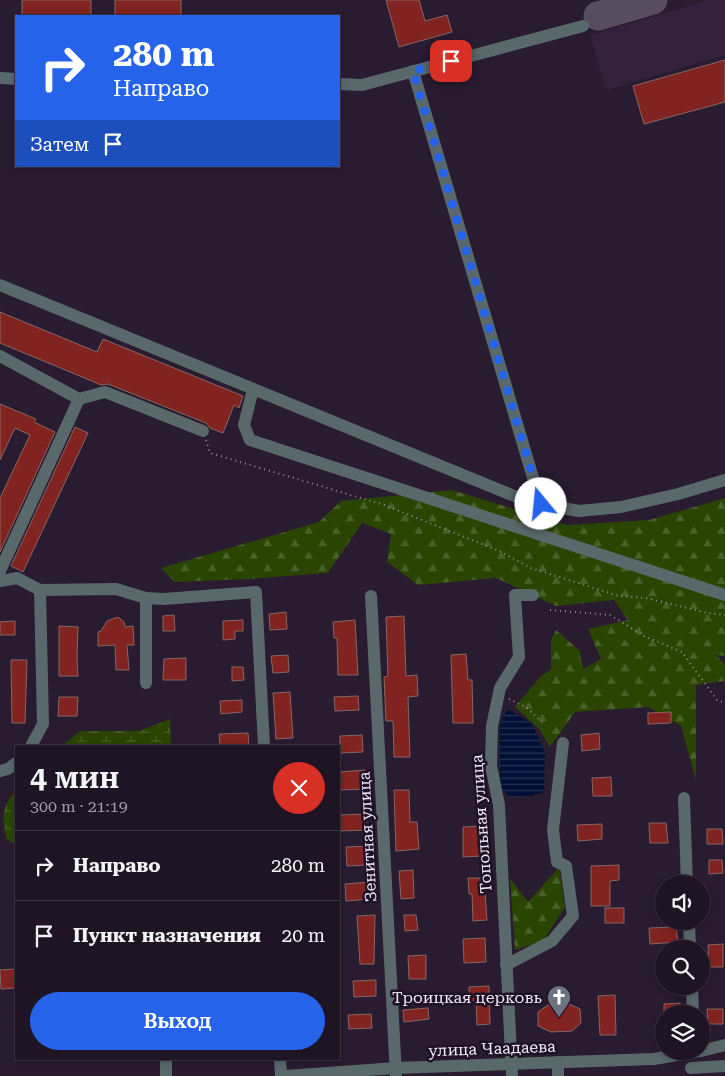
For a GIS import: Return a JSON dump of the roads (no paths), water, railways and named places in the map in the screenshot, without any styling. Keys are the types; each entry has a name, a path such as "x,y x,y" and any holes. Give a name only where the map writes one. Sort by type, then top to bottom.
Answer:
{"street":[{"path":"340,84 362,85 583,26"},
{"path":"413,71 541,504"},
{"path":"0,78 15,79"},
{"path":"0,285 529,502 580,511 621,507 678,494 725,480"},
{"path":"0,356 79,399 105,392 203,432"},
{"path":"253,389 244,425 250,440 725,595"},
{"path":"0,571 79,399"},
{"path":"0,580 16,578 40,590 116,589 146,598 256,592 264,745"},
{"path":"32,745 43,724 40,590"},
{"name":"Топольная улица","path":"512,1070 499,805 491,766 492,726 500,688 519,657 515,595 533,595"},
{"name":"Зенитная улица","path":"372,596 396,1072"},
{"path":"146,598 146,683"},
{"path":"506,965 552,942 573,916 566,866 557,862 553,830 562,743"},
{"path":"0,771 15,765"},
{"path":"684,798 687,875"},
{"name":"улица Чаадаева","path":"710,1048 725,1045"},
{"name":"улица Чаадаева","path":"286,1076 512,1070 558,1062 655,1059"},
{"path":"166,1060 166,1076"},
{"path":"280,1060 281,1076"},
{"path":"558,1062 558,1076"},
{"path":"692,1072 725,1066"}],"water":[{"path":"508,709 532,724 545,752 544,792 531,796 510,797 500,787 500,723"}],"place":[{"name":"Троицкая церковь","path":"559,1018"}]}
